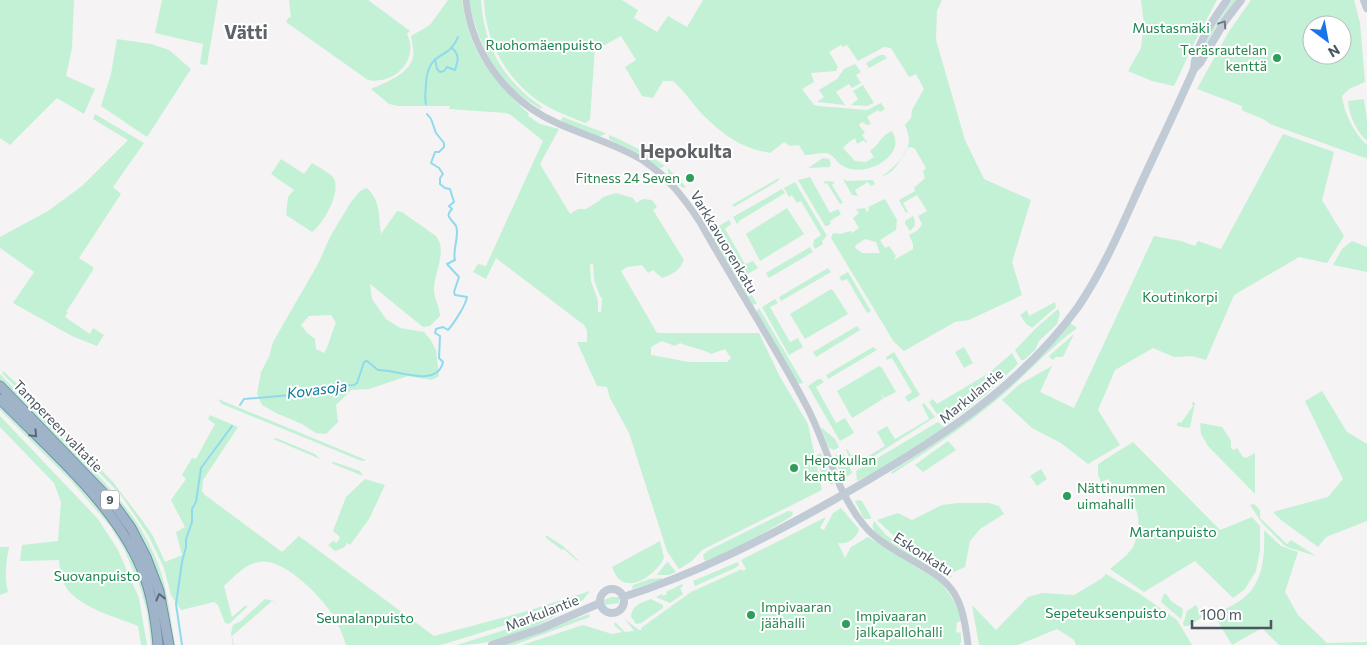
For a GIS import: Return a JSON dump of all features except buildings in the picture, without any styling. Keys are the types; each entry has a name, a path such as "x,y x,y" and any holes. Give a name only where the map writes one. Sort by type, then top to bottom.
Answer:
{"highway":[{"name":"Tampereen valtatie","path":"0,386 113,503 131,528 146,557 159,591 170,645"},
{"name":"Tampereen valtatie","path":"0,399 81,481 105,508 122,532 137,560 147,585 154,612 158,645"}],"main road":[{"name":"Markulantie","path":"623,597 679,578 727,556 844,494 910,456 964,418 1019,373 1060,330 1079,304 1101,268 1194,69 1195,61 1204,39 1227,0"},
{"name":"Markulantie","path":"1194,69 1200,63 1225,21 1241,0"},
{"path":"1364,0 1367,8"},
{"path":"609,589 618,590 623,597 622,607 616,612 606,611 600,603 602,594 609,589"},
{"name":"Markulantie","path":"492,645 555,623 600,603"}],"street":[{"name":"Varkkavuorenkatu","path":"466,0 471,26 485,57 499,78 517,98 545,118 625,151 644,161 665,177 682,196 700,222 806,405 844,494"},
{"name":"Eskonkatu","path":"844,494 856,514 871,533 948,584 962,608 968,645"}],"green space":[{"path":"0,0 74,0 72,48 66,76 95,89 84,114 57,98 10,145 0,138"},
{"path":"162,0 218,0 207,65 200,64 203,44 155,33"},
{"path":"289,0 368,0 410,31 407,34 410,53 407,61 402,69 387,79 378,81 368,80 286,22 289,17 291,18"},
{"path":"448,0 462,0 470,35 484,64 493,77 529,114 528,116 540,124 559,129 540,164 570,214 578,209 586,209 603,197 616,193 633,198 636,203 643,199 652,200 657,207 653,210 684,260 675,272 662,278 653,270 648,273 642,265 627,267 621,271 657,333 759,333 780,377 808,424 822,490 702,550 692,561 679,569 667,551 629,433 610,398 607,387 597,386 577,342 587,342 587,330 584,325 496,258 486,279 473,272 478,264 486,266 543,141 506,113 449,109 450,106 398,106 389,104 371,89 394,78 405,70 413,57 411,36 430,25","holes":["590,264 593,264 594,280 602,298 601,312 598,312 598,301 591,281","662,341 675,346 680,343 711,354 725,349 731,358 727,362 689,362 651,355 651,347"]},
{"path":"469,0 481,0 486,33 498,61 516,86 542,107 541,109 526,100 502,77 478,33"},
{"name":"Ruohomäenpuisto","path":"484,0 622,0 638,10 634,18 657,32 668,16 687,27 703,0 942,0 937,11 936,40 965,140 984,179 1031,200 1012,262 1022,295 969,320 955,322 904,351 894,342 831,238 833,233 840,234 851,231 852,233 859,228 853,218 859,213 856,209 865,208 867,212 869,210 868,207 885,199 897,220 896,230 880,240 885,248 889,246 896,256 894,260 913,249 909,235 918,230 922,224 918,216 927,211 917,195 903,203 908,212 906,213 899,200 915,191 914,188 925,178 923,171 926,168 915,149 907,148 909,139 905,125 911,118 912,110 924,89 916,74 909,77 891,48 884,47 858,61 847,45 843,47 841,45 829,52 838,67 836,71 811,73 814,82 802,89 814,105 818,106 867,110 881,103 885,109 880,112 878,110 867,117 871,124 867,125 862,122 859,125 865,133 862,135 867,142 864,140 857,144 855,138 843,148 855,161 866,162 874,157 870,151 885,135 892,131 895,147 892,153 881,163 868,169 860,170 846,168 832,155 827,153 805,155 799,145 790,146 784,142 770,153 750,148 726,135 712,123 673,81 663,81 653,98 642,96 625,67 636,60 621,36 601,47 595,47 590,120 585,123 553,110 530,95 509,72 500,59 494,45 485,16","holes":["865,239 876,242 880,253 862,253 855,248 856,245"]},
{"name":"Mustasmäki","path":"1141,0 1217,0 1174,86 1152,81 1128,71 1141,48 1144,24"},
{"path":"1232,0 1236,0 1213,33 1197,62 1203,45"},
{"path":"1251,0 1354,0 1360,23 1365,82 1349,89 1342,96 1350,122 1367,145 1367,158 1270,124 1242,110 1242,106 1197,89 1228,33"},
{"path":"117,39 151,44 169,50 191,69 147,137 101,106 111,74"},
{"path":"880,55 884,55 887,58 869,68 866,63"},
{"path":"855,64 861,72 856,75 861,83 852,88 849,84 836,92 845,105 817,102 824,97 819,90 837,79 844,69"},
{"path":"863,85 874,103 867,106 851,105 858,99 853,91"},
{"path":"1364,99 1367,141 1354,122 1348,101"},
{"path":"95,114 144,143 113,187 121,194 79,258 93,267 93,270 66,312 68,312 65,317 90,334 93,328 104,335 97,346 72,336 13,303 34,272 0,248 0,237 48,211 82,186 128,140 93,119"},
{"path":"563,117 605,134 599,137 564,123 561,120"},
{"name":"Koutinkorpi","path":"1283,134 1334,152 1322,200 1344,236 1327,263 1299,257 1234,295 1206,360 1192,356 1174,357 1153,348 1115,370 1098,410 1120,445 1088,464 1061,443 1032,428 1002,400 1020,384 1052,366 1040,392 1074,408 1154,236 1181,241 1195,246 1198,241 1221,249"},
{"path":"609,135 624,141 665,166 660,168 638,153 612,141 609,139"},
{"path":"902,157 894,169 881,177 890,170"},
{"path":"823,158 829,159 830,167 808,168"},
{"path":"281,159 304,174 312,163 330,174 335,182 331,206 317,228 312,232 286,215 288,197 294,190 271,174"},
{"path":"668,168 686,187 683,188 668,176"},
{"path":"810,177 830,213 838,209 841,214 830,221 831,223 828,226 825,226 798,180"},
{"path":"779,178 778,181 734,207 732,205"},
{"path":"843,179 847,181 873,180 875,184 871,186 868,182 855,190 858,196 852,195"},
{"path":"825,181 835,182 832,185 843,203 840,204 827,183 824,184"},
{"path":"795,182 827,236 822,241 823,244 815,249 813,245 814,240 821,235 801,201 797,203 792,195 789,197 784,188"},
{"path":"367,188 375,199 381,234 397,211 402,212 436,236 439,242 441,255 434,289 440,316 430,326 423,327 370,284 372,299 386,319 400,328 424,332 430,339 436,350 439,376 432,380 408,376 369,389 351,390 336,405 338,422 326,434 316,433 302,424 262,405 257,394 261,372 269,357 273,342 318,264 331,235 360,191","holes":["331,315 336,323 324,353 316,349 315,339 301,325 309,316"]},
{"path":"782,189 785,193 737,224 733,217"},
{"path":"787,208 804,234 760,261 746,234"},
{"path":"913,216 915,224 910,231 905,221"},
{"path":"729,220 731,224 725,229 745,264 753,261 758,268 744,276 718,231 719,226"},
{"path":"715,232 757,304 752,305 710,235"},
{"path":"1352,241 1367,247 1367,272 1333,265 1342,249"},
{"path":"810,247 813,252 769,278 766,273"},
{"path":"828,268 831,272 781,301 779,297"},
{"path":"848,272 871,311 867,313 847,279 842,281 839,277"},
{"path":"831,289 848,314 805,339 790,314"},
{"path":"775,299 778,303 770,307 790,342 798,338 803,347 789,355 762,307"},
{"path":"1055,302 1056,307 1032,328 1027,325 1020,315 1027,310 1029,316"},
{"path":"759,308 803,383 798,384 756,312"},
{"path":"1058,309 1060,313 1057,324 1039,341 1035,350 1024,360 1021,360 1015,350"},
{"path":"1070,323 1077,328 999,398 960,428 892,474 891,472 945,436 989,403 1010,385"},
{"path":"857,326 860,330 816,357 813,352"},
{"path":"1074,334 1063,357 1056,357 1053,360 1049,357 1049,356"},
{"path":"873,347 877,350 828,379 826,375"},
{"path":"964,347 973,363 964,368 955,352"},
{"path":"894,352 920,395 908,402 905,397 912,392 892,358 887,360 886,357"},
{"path":"1012,353 1018,364 985,395 948,424 937,414 929,402 933,399 937,404 989,373"},
{"path":"879,366 896,392 884,398 881,393 883,399 852,418 837,391"},
{"name":"Seunalanpuisto","path":"3,371 22,388 113,482 153,536 165,562 182,555 176,532 185,527 171,500 186,479 182,475 192,458 196,459 215,424 208,419 210,415 238,427 203,480 202,491 205,495 282,552 299,536 434,636 524,612 590,591 578,603 441,645 346,645 334,617 321,599 290,572 269,562 249,565 224,586 232,617 246,605 247,607 229,624 225,623 218,605 214,602 181,610 171,595 164,568 148,535 121,495 2,373"},
{"path":"0,374 108,486 146,537 162,574 175,645 173,645 161,585 145,543 137,530 126,515 0,381"},
{"path":"818,379 824,382 816,387 836,423 845,418 854,433 840,441 808,386"},
{"path":"1322,391 1347,432 1367,444 1367,521 1326,537 1318,547 1273,512 1328,497 1343,479 1305,401"},
{"path":"218,399 366,460 359,460 222,404"},
{"path":"1193,402 1195,403 1190,427 1177,426 1178,422 1181,423 1193,406"},
{"path":"0,403 56,459 92,499 124,541 136,563 143,583 155,645 151,645 147,612 140,587 124,549 110,526 71,481 0,410"},
{"path":"924,403 935,417 860,465 855,467 852,464 847,449 857,463 885,446 877,432 887,426 895,439 929,419 922,405"},
{"name":"Suovanpuisto","path":"0,416 98,519 118,550 139,598 147,645 141,645 138,626 90,607 74,596 64,583 60,572 59,560 20,561 22,545 58,541 61,502 54,483 0,427"},
{"path":"938,422 945,428 879,470 857,481 856,471"},
{"path":"1200,423 1222,427 1231,441 1231,448 1234,450 1237,448 1243,457 1246,458 1255,453 1255,494 1208,446 1201,434"},
{"path":"822,428 835,439 839,447 834,450 829,448"},
{"path":"276,438 315,454 320,459 273,439"},
{"path":"948,441 956,450 923,472 915,465"},
{"name":"Martanpuisto","path":"1133,442 1220,530 1252,517 1260,526 1260,550 1256,571 1245,589 1233,598 1195,561 1144,592 1110,569 1133,547 1139,522 1132,499 1121,486 1115,490 1108,479 1101,482 1098,475 1098,464"},
{"path":"842,452 852,473 844,479 834,460 835,456"},
{"path":"821,453 832,485 822,477 817,455"},
{"path":"334,462 360,471 363,476 331,463"},
{"path":"1041,469 1047,479 1037,486 1030,476"},
{"path":"365,479 385,485 369,519 350,545 347,543 345,547 335,551 328,545 333,541 337,543 340,537 333,531 346,497"},
{"path":"855,501 862,501 871,517 870,519 863,517"},
{"path":"989,503 999,506 1004,514 980,529 970,541 965,567 954,572 894,536 877,520 898,513 912,520 942,505"},
{"path":"1254,504 1260,510 1260,518 1287,544 1291,540 1316,556 1284,545 1262,523 1250,505"},
{"path":"841,508 859,529 851,540 845,543 838,543 845,558 851,547 868,537 937,579 946,589 958,609 962,621 957,622 956,632 961,633 961,643 959,645 522,645 583,625 612,634 622,632 614,625 615,622 625,632 634,631 625,619 639,630 642,630 641,628 691,592 742,569 743,571 746,569 741,560 826,517 820,528 824,530 833,513"},
{"path":"788,511 793,512 792,516 771,529 728,551 706,561 704,560 703,555 709,550"},
{"path":"874,521 886,535 948,572 952,577 947,577 881,538 873,529"},
{"path":"1264,530 1281,546 1298,552 1285,592 1298,615 1327,643 1367,642 1367,645 1279,645 1262,628 1232,645 1214,615 1232,606 1253,588 1262,564"},
{"path":"546,535 563,546 579,561 546,538"},
{"path":"660,541 664,558 651,574 632,583 626,583 619,579 612,567"},
{"path":"0,547 9,547 6,570 8,592 0,595"},
{"path":"668,562 676,572 669,575 657,575 666,563"},
{"path":"738,562 739,565 735,568 695,586 693,581"},
{"name":"Sepeteuksenpuisto","path":"1106,574 1140,594 1177,620 1192,645 1076,645 1074,640 1057,629 1018,645 979,645 972,605 996,630 1028,597 1042,593 1074,595"},
{"path":"662,578 662,580 632,589 633,585 650,579"},
{"path":"682,584 683,586 680,588 683,594 670,603 656,597 667,594 666,592"},
{"path":"1164,594 1182,608 1181,619 1161,602"},
{"path":"611,597 619,597 619,603 605,605 604,600"},
{"path":"265,599 273,601 278,606 272,601 232,636 233,645 231,633 233,625 241,621"},
{"path":"651,599 663,605 663,608 641,623 636,624 631,617 633,610 638,605"},
{"path":"1196,605 1203,617 1188,626 1184,626 1187,611"},
{"path":"555,614 555,616 533,628 508,637 482,643 457,645"},
{"path":"589,614 590,617 514,645 503,645"}],"waterway":[{"name":"Kovasoja","path":"426,104 426,84 430,65 449,50 458,37"},
{"path":"435,59 437,69 440,72 444,71 447,67 455,70 458,58 452,48"},
{"name":"Kovasoja","path":"240,405 244,399 291,395 329,387 354,385 357,383 364,362 367,361 378,370 415,376 425,376 439,370 443,362 439,358 440,336 435,333 436,329 443,327 448,330 462,309 467,297 455,295 454,292 459,277 447,264 455,260 454,251 457,230 449,218 452,209 449,206 454,202 450,189 440,184 440,178 443,174 439,168 431,163 435,152 439,152 444,147 444,143 436,133 427,114"},
{"name":"Kovasoja","path":"182,645 176,604 186,539 192,522 192,509 196,502 201,468 232,426"}],"place":[{"name":"Teräsrautelan kenttä","path":"1277,58"},
{"name":"Fitness 24 Seven","path":"690,178"},
{"name":"Hepokullan kenttä","path":"794,468"},
{"name":"Nättinummen uimahalli","path":"1067,496"},
{"name":"Impivaaran jäähalli","path":"751,615"},
{"name":"Impivaaran jalkapallohalli","path":"846,624"}],"district":[{"name":"Vätti","path":"246,32"},
{"name":"Hepokulta","path":"686,151"}]}
